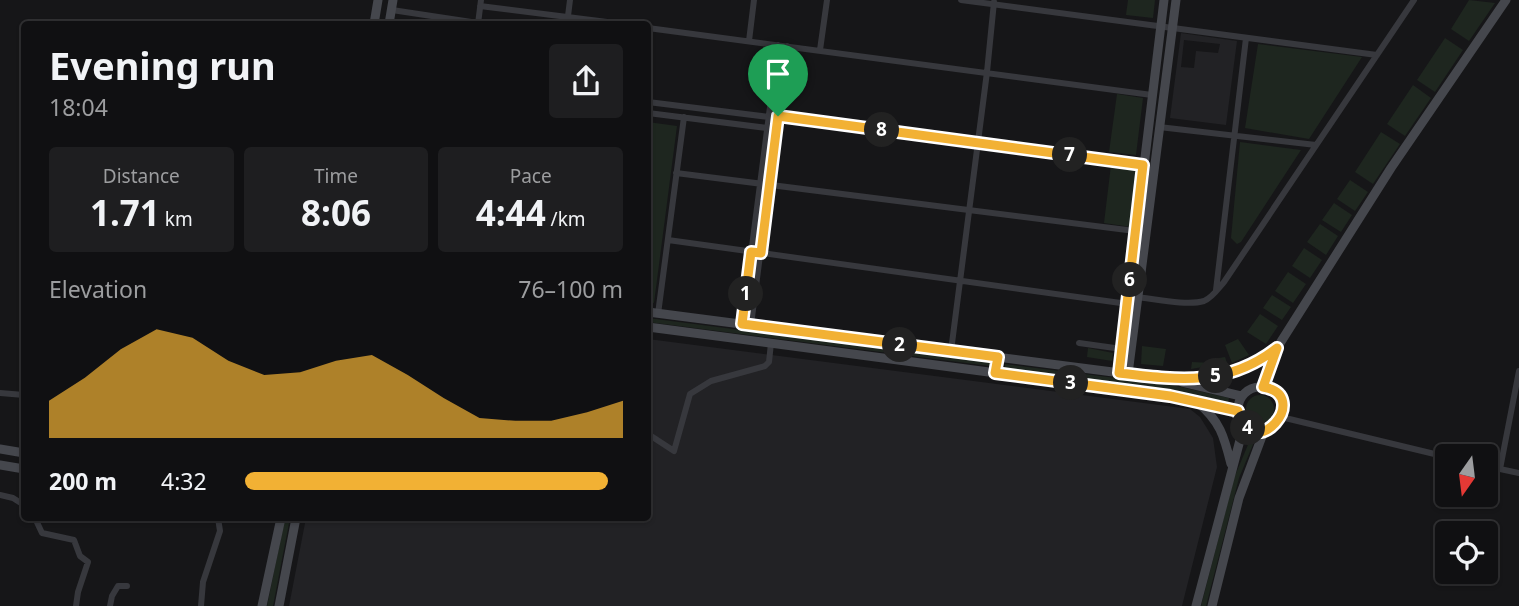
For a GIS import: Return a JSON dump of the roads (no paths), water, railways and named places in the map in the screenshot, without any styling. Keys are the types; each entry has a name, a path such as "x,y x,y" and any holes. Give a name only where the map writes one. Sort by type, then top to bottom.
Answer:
{"street":[{"path":"374,21 378,0"},
{"path":"478,21 481,3 567,21 570,0"},
{"path":"749,41 754,0"},
{"path":"820,50 827,0"},
{"path":"961,0 994,2 1377,55"},
{"path":"1124,373 1122,349 1164,0"},
{"path":"1124,373 1176,0"},
{"path":"668,240 1128,304 1136,297 1192,303 1206,300 1216,293 1414,0"},
{"path":"1263,387 1277,348 1391,168 1506,0"},
{"path":"951,351 994,2"},
{"path":"393,5 465,21"},
{"path":"651,28 1152,95"},
{"path":"1216,293 1246,38"},
{"path":"747,325 751,252 778,45"},
{"path":"747,325 761,253 788,46"},
{"path":"651,102 769,117"},
{"path":"651,113 767,128"},
{"path":"778,116 1143,165"},
{"path":"659,314 684,117"},
{"path":"1159,127 1316,145"},
{"path":"676,173 1135,231"},
{"path":"651,313 1175,380 1241,396"},
{"path":"651,327 1170,396 1238,411"},
{"path":"651,436 674,451 690,394 711,381 765,366 769,362 771,343"},
{"path":"1079,343 1122,349"},
{"path":"1175,380 1223,375 1259,361 1277,348"},
{"path":"995,373 998,357"},
{"path":"1519,371 1500,469 1519,474"},
{"path":"1196,606 1244,425 1238,411 1241,396 1251,388 1263,387 1275,392 1281,400 1281,417 1275,426 1256,431 1244,425"},
{"path":"0,393 21,395"},
{"path":"1195,401 1213,416 1225,441 1232,467"},
{"path":"1281,417 1435,454"},
{"path":"1212,606 1239,498 1264,431"},
{"path":"0,449 21,452"},
{"path":"0,465 21,468"},
{"path":"0,495 21,503"},
{"path":"36,521 41,533 74,540 80,556 88,562 76,606"},
{"path":"201,606 203,582 220,531 218,521"},
{"path":"262,606 280,521"},
{"path":"279,606 295,521"},
{"path":"110,606 118,586 127,586"}]}
